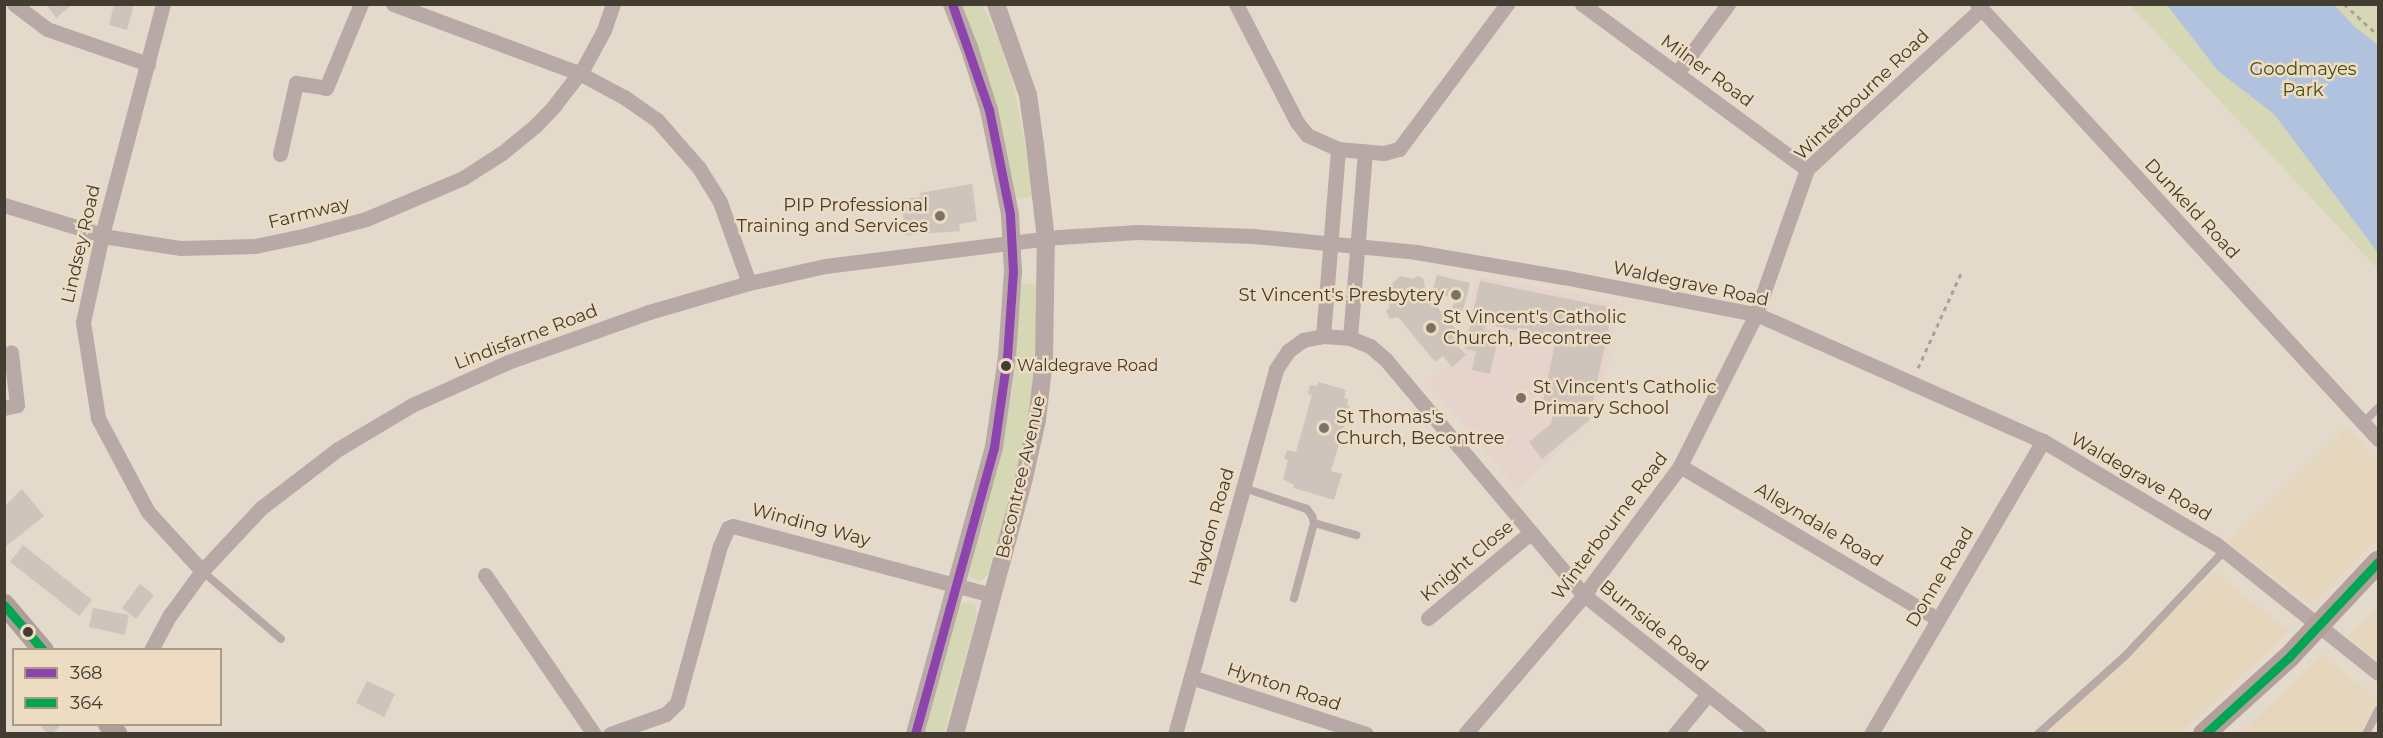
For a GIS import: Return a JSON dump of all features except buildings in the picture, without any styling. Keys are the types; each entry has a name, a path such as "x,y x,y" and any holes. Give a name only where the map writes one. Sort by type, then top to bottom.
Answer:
{"main road":[{"path":"2204,734 2318,627 2379,562"},
{"path":"4,604 42,648"}],"street":[{"path":"14,4 46,29 148,64"},
{"name":"Lindsey Road","path":"163,4 102,235 83,322 98,418 148,512 202,572"},
{"path":"280,154 296,83 326,88 361,4"},
{"path":"393,4 579,73 624,97 657,120 692,159 720,202 749,284"},
{"name":"Farmway","path":"4,205 102,235 181,248 255,246 366,219 463,178 502,153 554,106 579,73 604,30 612,4"},
{"name":"Becontree Avenue","path":"915,734 994,447 1007,357 1013,272 1010,214 989,110 969,47 952,4"},
{"name":"Becontree Avenue","path":"955,734 1037,420 1044,360 1046,239 1028,94 996,4"},
{"path":"1236,4 1297,122 1307,135 1338,149 1384,153 1399,149 1507,4"},
{"name":"Milner Road","path":"1582,4 1807,169"},
{"path":"1677,73 1728,4"},
{"name":"Winterbourne Road","path":"1465,734 1584,596 1680,466 1756,314 1807,169 1979,7"},
{"name":"Dunkeld Road","path":"1979,7 2379,439"},
{"path":"1323,336 1338,149"},
{"path":"1350,338 1365,152"},
{"name":"Waldegrave Road","path":"1012,243 1138,232 1254,236 1416,252 1756,314 2043,441 2225,550 2318,627 2379,673"},
{"name":"Lindisfarne Road","path":"152,648 170,615 202,572 261,508 338,449 412,405 508,362 649,312 749,284 825,266 1012,243"},
{"name":"Burnside Road","path":"1303,340 1323,336 1350,338 1370,346 1386,360 1584,596 1758,734"},
{"name":"Haydon Road","path":"1175,734 1276,369 1288,351 1303,340"},
{"path":"4,408 17,405 11,352"},
{"name":"Donne Road","path":"1871,734 2043,441"},
{"name":"Alleyndale Road","path":"1680,466 1938,619"},
{"name":"Winding Way","path":"610,734 666,714 677,703 720,546 728,528 733,526 993,595"},
{"name":"Knight Close","path":"1428,618 1530,533"},
{"path":"485,575 594,734"},
{"name":"Hynton Road","path":"1191,677 1366,734"},
{"path":"1675,734 1708,694"}],"lane":[{"path":"2363,423 2379,408"},
{"path":"1244,488 1307,509 1314,523 1294,598"},
{"path":"1314,523 1356,535"},
{"path":"2038,734 2126,655 2225,550"},
{"path":"202,572 281,639"},
{"path":"2366,734 2379,710"}],"path":[{"path":"2344,4 2379,36"},
{"path":"1911,383 1962,271"}],"shaded area":[{"name":"St Vincent's Catholic Primary School","path":"1476,276 1620,303 1598,414 1517,489 1428,382 1462,355"},
{"path":"2347,427 2378,462 2378,538 2312,605 2227,543"},
{"path":"2214,573 2290,631 2180,733 2040,734"},
{"path":"2378,607 2378,661 2348,637"},
{"path":"2323,655 2378,701 2360,733 2240,733"}],"green space":[{"path":"960,5 983,5 1001,46 1015,92 1034,196 1014,199 997,113 974,35"},
{"name":"Goodmayes Park","path":"2130,5 2378,5 2378,269 2159,36"},
{"path":"1019,284 1040,284 1037,376 1028,428 991,566 988,575 979,582 970,576 969,569 1003,442 1014,380"},
{"path":"963,602 975,604 977,615 944,733 924,734 960,604"}],"water":[{"name":"Goodmayes Park","path":"2167,5 2334,5 2355,27 2378,45 2378,253 2274,114 2218,71"}],"transit line":[{"name":"368","path":"915,734 994,447 1007,357 1013,272 1010,214 989,110 952,4"},
{"name":"364","path":"2205,734 2289,657 2378,562"},
{"name":"364","path":"4,605 41,648"}],"place":[{"name":"PIP Professional Training and Services","path":"940,216"},
{"name":"St Vincent's Presbytery","path":"1456,295"},
{"name":"St Vincent's Catholic Church, Becontree","path":"1431,328"},
{"name":"Waldegrave Road","path":"1006,366"},
{"name":"St Vincent's Catholic Primary School","path":"1521,398"},
{"name":"St Thomas's Church, Becontree","path":"1324,428"}]}
